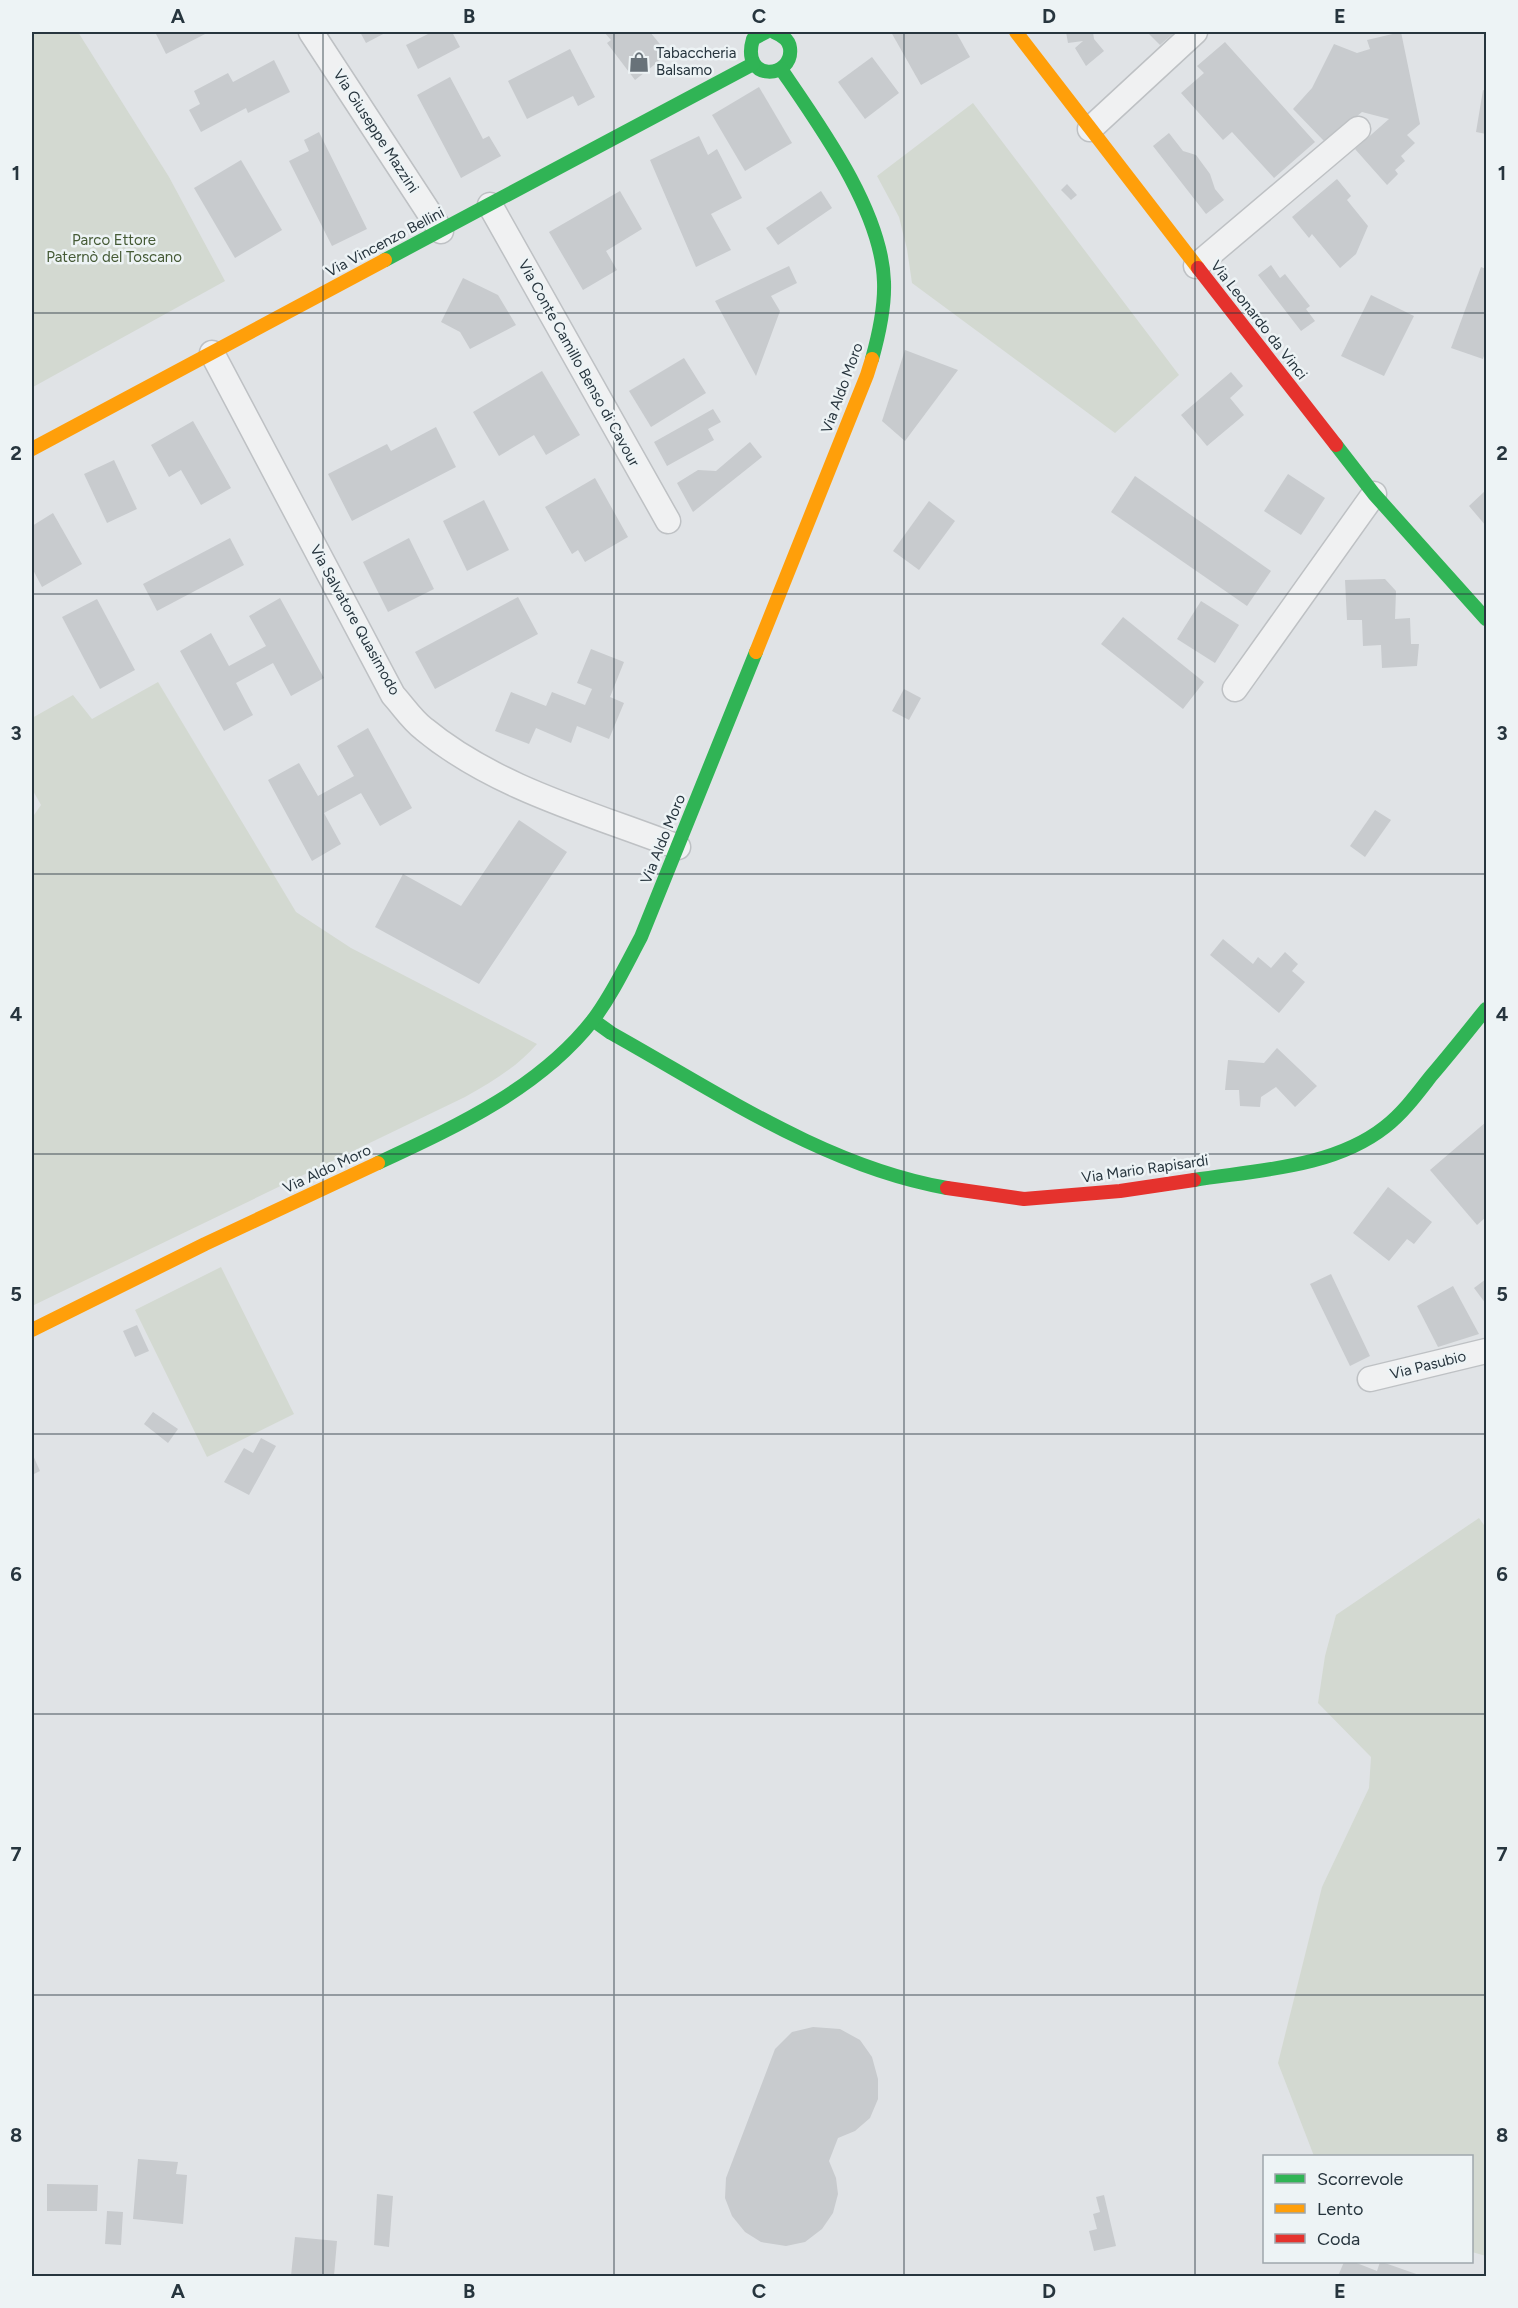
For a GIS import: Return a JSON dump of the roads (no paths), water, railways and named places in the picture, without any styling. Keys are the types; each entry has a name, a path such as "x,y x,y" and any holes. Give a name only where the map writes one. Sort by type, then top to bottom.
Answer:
{"main road":[{"path":"760,32 750,45 750,58 758,68 769,72 781,69 789,60 788,43 784,37 774,32"},
{"name":"Via Leonardo da Vinci","path":"1016,32 1374,495 1486,619"},
{"path":"788,43 802,36"},
{"name":"Via Vincenzo Bellini","path":"32,449 753,64"},
{"name":"Via Aldo Moro","path":"32,1330 465,1120 511,1093 547,1068 593,1020 621,975 641,938 867,375 882,317 883,268 865,211 836,154 781,69"},
{"name":"Via Mario Rapisardi","path":"593,1020 611,1033 759,1117 873,1170 944,1188 1024,1199 1120,1191 1295,1164 1326,1157 1352,1147 1384,1128 1403,1111 1486,1009"}],"street":[{"name":"Via Giuseppe Mazzini","path":"310,32 441,231"},
{"path":"1090,129 1196,32"},
{"path":"1196,266 1359,129"},
{"name":"Via Conte Camillo Benso di Cavour","path":"490,205 668,521"},
{"name":"Via Salvatore Quasimodo","path":"212,353 393,695 423,728 470,762 517,785 678,847"},
{"path":"1235,689 1374,495"},
{"name":"Via Pasubio","path":"1370,1379 1486,1351"}],"place":[{"name":"Tabaccheria Balsamo","path":"639,62"}],"park label":[{"name":"Parco Ettore Paternò del Toscano","path":"114,248"}]}
